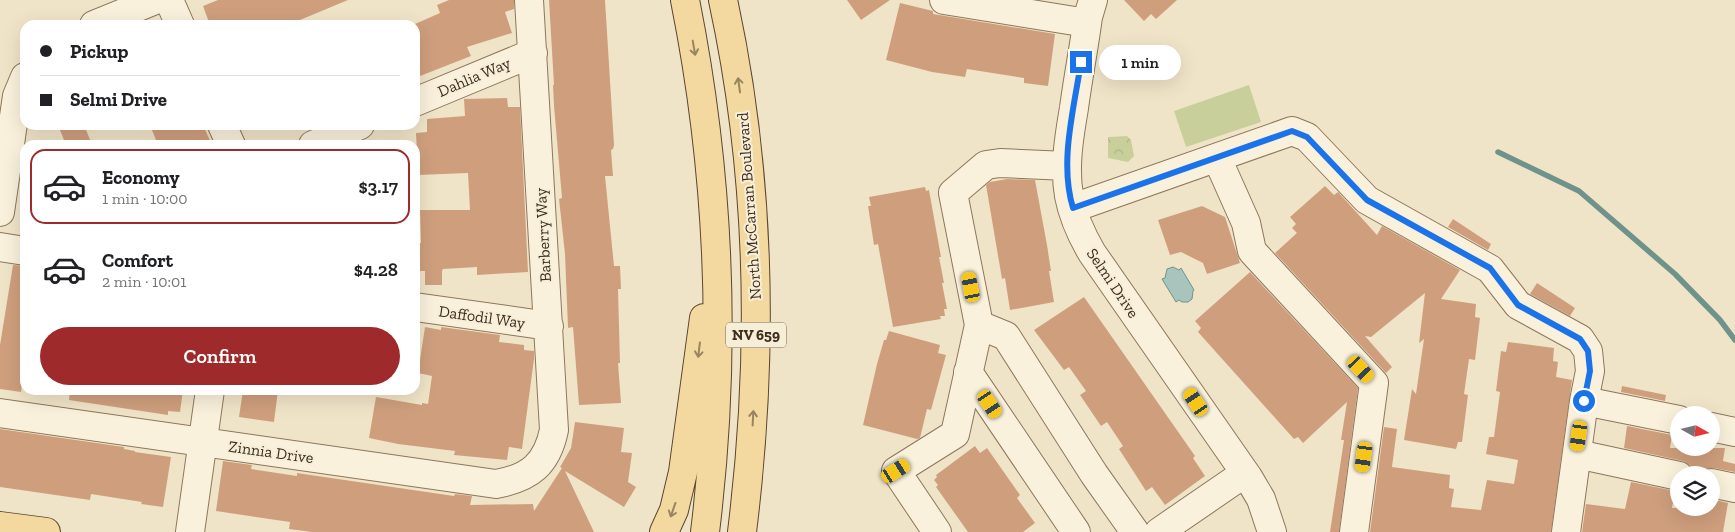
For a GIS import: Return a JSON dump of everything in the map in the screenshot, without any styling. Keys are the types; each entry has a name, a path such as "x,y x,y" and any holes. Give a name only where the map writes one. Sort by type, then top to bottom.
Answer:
{"main road":[{"name":"NV 659","path":"685,0 695,51 704,115 715,232 718,347 717,391 705,532"},
{"name":"North McCarran Boulevard","path":"723,0 744,122 752,203 756,332 750,467 742,532"},
{"path":"664,532 674,510 683,472 715,232"},
{"path":"750,467 754,501 761,532"},
{"path":"0,526 46,532"}],"street":[{"path":"106,20 155,0"},
{"path":"169,0 178,20"},
{"name":"Barberry Way","path":"529,0 554,430 551,445 538,466"},
{"path":"944,0 1090,11"},
{"name":"Selmi Drive","path":"1090,11 1071,128 1067,166 1069,196 1082,236 1245,473 1261,499 1272,532"},
{"name":"Dahlia Way","path":"420,100 533,53"},
{"path":"0,212 17,96 20,89"},
{"path":"324,140 348,130"},
{"path":"1073,208 1292,131 1307,137 1367,200 1490,268 1518,305 1580,339 1588,351 1590,371 1584,401 1566,532"},
{"path":"1217,158 1246,223 1252,251 1374,383 1354,532"},
{"path":"937,532 896,471 955,434 979,325 953,193 986,165 1000,163 1067,166"},
{"path":"0,247 20,250"},
{"name":"Daffodil Way","path":"420,308 549,326"},
{"path":"979,325 1006,336 1094,474 1135,532"},
{"path":"968,372 1076,532"},
{"path":"190,532 209,395"},
{"path":"1584,401 1670,418"},
{"name":"Zinnia Drive","path":"0,412 496,484 513,481 529,474 538,466"},
{"path":"1720,429 1735,432"},
{"path":"1577,454 1670,474"},
{"path":"1159,532 1245,473"},
{"path":"1720,485 1735,488"}],"green space":[{"path":"1249,85 1261,122 1186,147 1174,111"},
{"path":"1127,136 1131,140 1134,156 1128,162 1108,158 1108,137"}],"water":[{"path":"1173,267 1179,270 1181,268 1194,290 1192,299 1188,302 1179,300 1176,302 1162,279 1165,278 1167,269"}],"building":[{"path":"218,0 348,0 300,20 208,20 203,6"},
{"path":"449,0 514,0 514,9 505,12 512,33 467,47 471,56 420,76 420,22 440,13 437,5"},
{"path":"549,0 605,0 614,145 611,150 613,176 605,176 614,266 620,266 621,289 618,289 620,363 618,363 621,403 579,405 573,327 568,328 565,254 559,199 562,198 554,106"},
{"path":"847,0 890,0 861,20"},
{"path":"1124,0 1177,0 1156,19 1151,14 1144,21"},
{"path":"900,3 933,11 933,14 1055,34 1048,86 1024,83 1024,78 967,69 965,77 932,72 886,60"},
{"path":"507,98 508,107 520,107 528,272 477,275 477,267 443,269 442,285 425,285 425,271 420,271 420,210 470,210 468,173 420,175 420,140 416,140 416,133 427,132 427,119 465,116 464,99"},
{"path":"60,130 86,130 90,140 64,140"},
{"path":"152,130 205,130 210,140 156,140"},
{"path":"1007,179 1035,180 1047,245 1054,302 1010,310 1005,278 1002,279 986,185 990,182"},
{"path":"1325,186 1334,195 1338,192 1377,235 1382,226 1460,270 1441,299 1476,304 1475,317 1480,318 1475,360 1469,359 1464,394 1468,395 1462,442 1458,442 1456,449 1404,440 1412,389 1416,394 1424,339 1419,343 1425,293 1371,337 1365,336 1392,367 1386,373 1275,253 1297,233 1292,228 1296,224 1290,217"},
{"path":"925,187 926,191 929,190 941,257 939,257 947,309 944,309 945,316 940,316 941,319 893,327 878,244 874,245 868,206 871,206 869,197"},
{"path":"1202,206 1225,217 1240,263 1207,274 1203,263 1181,252 1170,255 1158,220"},
{"path":"1453,219 1491,244 1488,250 1448,227"},
{"path":"13,265 20,266 20,392 0,389 0,345"},
{"path":"1250,272 1358,388 1339,532 1330,532 1344,440 1341,440 1347,402 1303,443 1298,437 1294,439 1198,332 1201,328 1195,321"},
{"path":"1537,283 1575,308 1570,316 1530,294"},
{"path":"1084,297 1195,456 1193,458 1205,476 1165,505 1152,487 1146,491 1119,449 1123,446 1107,422 1101,426 1080,395 1086,391 1069,367 1064,370 1034,330"},
{"path":"425,327 441,330 441,327 500,335 499,342 524,345 524,350 534,351 522,449 509,447 507,460 454,455 455,451 398,444 369,438 376,397 422,405 422,403 428,404 432,376 420,373"},
{"path":"889,331 940,345 938,353 946,355 931,410 927,409 920,438 917,439 863,425 877,364 884,340 886,340"},
{"path":"1508,342 1554,348 1553,361 1558,362 1556,377 1572,380 1551,532 1370,532 1384,427 1397,429 1392,467 1450,475 1449,488 1454,489 1451,507 1481,510 1487,480 1514,484 1518,460 1486,454 1489,437 1494,437 1500,392 1496,391 1501,351 1506,352"},
{"path":"1622,386 1666,395 1665,401 1621,392"},
{"path":"70,395 182,395 180,412 168,411 168,415 69,400"},
{"path":"242,395 277,395 274,422 239,417"},
{"path":"575,422 624,428 621,452 632,453 628,482 636,487 624,507 565,471 594,532 312,532 289,529 290,522 216,511 223,461 252,465 251,469 297,476 297,473 454,496 455,494 472,496 470,505 533,504 534,511 562,468 560,467 571,448"},
{"path":"1627,426 1670,435 1670,456 1720,456 1720,448 1725,448 1723,461 1735,464 1735,472 1720,469 1720,466 1690,466 1683,461 1624,448"},
{"path":"0,429 124,447 124,449 135,452 171,457 163,507 91,494 90,500 0,487"},
{"path":"975,446 980,453 987,448 1020,495 1017,498 1035,523 1023,532 968,532 936,487 938,485 934,480 937,477 936,475"},
{"path":"1631,482 1670,490 1670,516 1720,516 1720,501 1728,503 1723,532 1582,532 1586,504 1625,509"}],"waterway":[{"path":"1498,152 1579,191 1675,274 1720,320 1735,340"}],"route":[{"path":"1081,62 1066,171 1069,196 1073,208 1292,131 1307,137 1367,200 1490,268 1518,305 1580,339 1588,351 1590,371 1584,401"}]}
